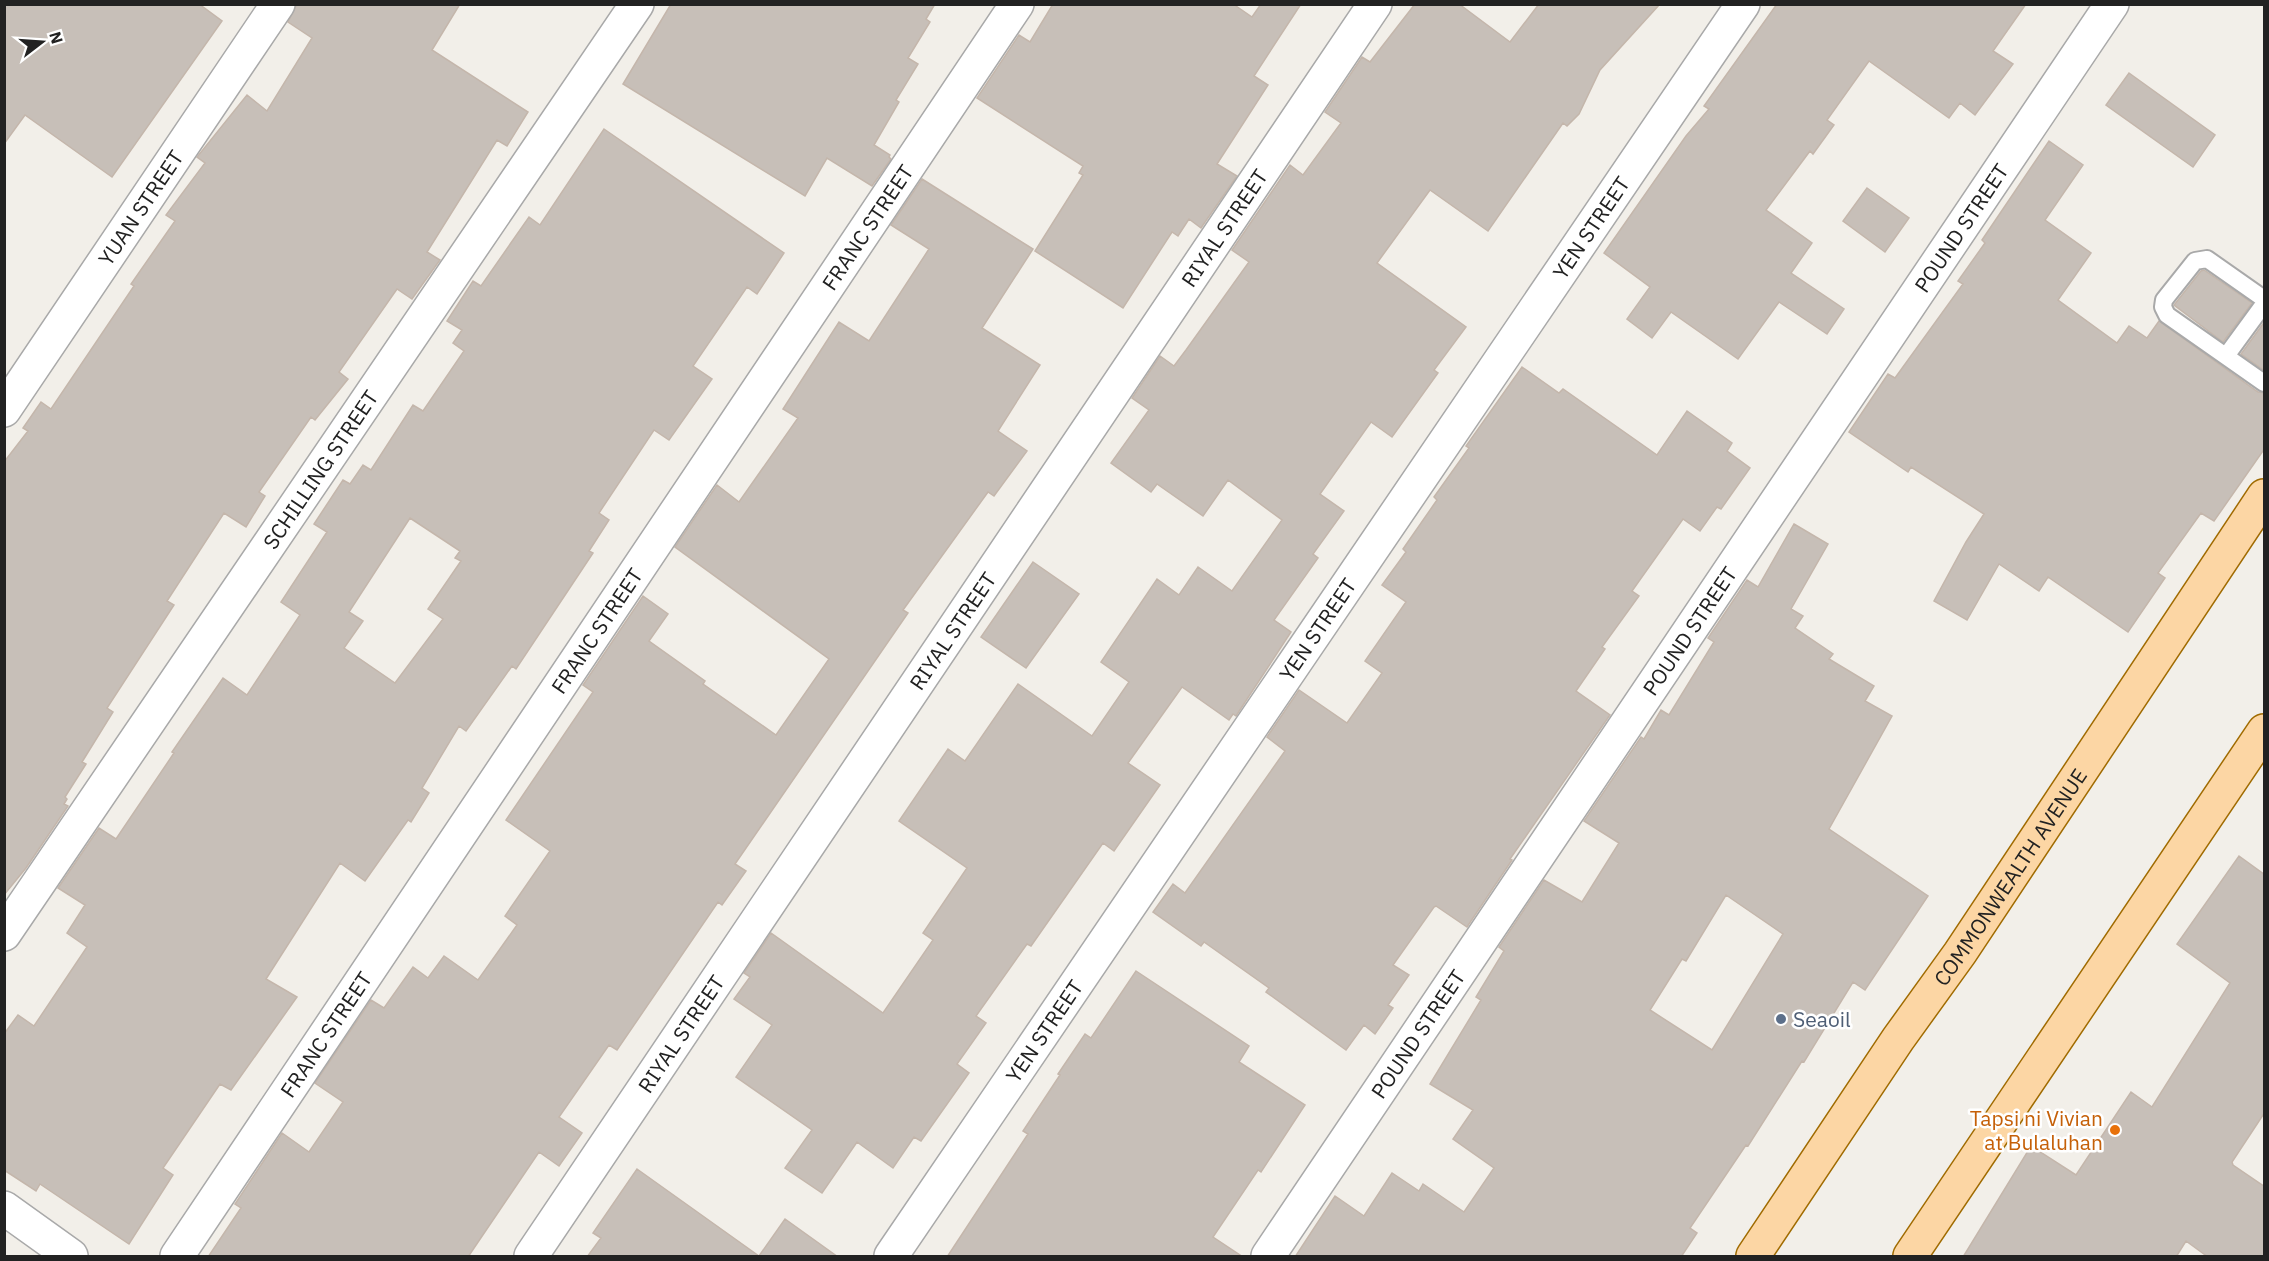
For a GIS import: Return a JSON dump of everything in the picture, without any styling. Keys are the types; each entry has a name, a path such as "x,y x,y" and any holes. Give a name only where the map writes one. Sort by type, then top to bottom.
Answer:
{"main road":[{"name":"COMMONWEALTH AVENUE","path":"1753,1257 1898,1039 1960,953 2265,496"},
{"path":"1910,1257 2265,731"}],"street":[{"name":"YUAN STREET","path":"4,410 278,4"},
{"name":"SCHILLING STREET","path":"4,934 637,4"},
{"name":"FRANC STREET","path":"177,1257 1017,4"},
{"name":"RIYAL STREET","path":"531,1257 1375,4"},
{"name":"YEN STREET","path":"891,1257 1743,4"},
{"name":"POUND STREET","path":"1268,1257 2112,4"},
{"path":"4,1208 71,1257"}],"lane":[{"path":"2265,299 2207,259 2200,259 2195,261 2164,300 2163,307 2167,315 2265,383"},
{"path":"2226,356 2265,304"}],"building":[{"path":"4,4 199,4 222,21 112,177 25,115 4,144"},
{"path":"297,4 460,4 432,50 528,112 507,146 497,140 427,252 440,260 412,299 397,289 339,372 348,379 315,420 311,417 259,492 265,496 246,527 224,513 167,601 174,605 107,708 113,712 82,762 86,764 65,797 67,799 64,804 68,806 26,868 4,895 4,462 28,431 23,428 41,402 51,409 134,286 131,284 175,221 166,215 205,163 197,157 247,95 267,111 312,38 288,22"},
{"path":"671,4 935,4 926,19 930,22 908,58 918,64 896,100 899,102 874,145 890,155 891,159 872,186 827,158 805,196 623,84"},
{"path":"1053,4 1233,4 1252,17 1261,4 1301,4 1254,76 1268,85 1217,164 1237,176 1201,228 1189,219 1178,236 1172,232 1123,308 1035,251 1083,175 1079,173 1083,166 977,98 1019,35 1030,42"},
{"path":"1415,4 1459,4 1510,42 1539,4 1660,4 1600,70 1579,114 1567,126 1563,123 1488,231 1430,190 1377,263 1466,327 1434,370 1438,373 1392,437 1371,422 1320,494 1344,511 1313,554 1318,558 1274,620 1291,632 1236,716 1233,714 1229,720 1182,687 1128,763 1160,785 1114,851 1103,843 1031,946 1027,944 976,1016 986,1023 957,1064 969,1073 921,1141 914,1137 893,1168 857,1142 822,1193 785,1168 812,1130 736,1077 772,1025 734,999 750,977 744,973 771,933 883,1013 933,940 923,933 967,868 899,821 948,749 965,761 1018,684 1092,736 1129,682 1101,662 1157,579 1179,595 1198,567 1232,591 1282,520 1228,480 1203,516 1157,484 1151,492 1111,463 1149,410 1132,398 1160,356 1174,366 1186,350 1249,262 1232,250 1290,165 1303,175 1341,123 1325,112 1362,57 1370,62"},
{"path":"1777,4 2026,4 1993,51 2013,64 1975,115 1960,103 1949,118 1869,61 1827,120 1834,125 1813,154 1810,151 1766,210 1812,243 1791,273 1844,309 1827,334 1779,302 1738,359 1671,312 1652,338 1627,319 1650,287 1604,253 1686,136 1709,109 1704,106"},
{"path":"2129,73 2215,135 2193,167 2106,105"},
{"path":"604,129 784,253 757,294 747,287 693,366 712,379 669,440 654,430 599,513 609,520 589,551 593,553 516,669 512,666 466,731 459,726 422,788 429,793 411,822 408,820 365,881 340,863 266,979 297,997 231,1090 220,1084 163,1168 173,1175 129,1244 40,1184 36,1191 4,1170 4,1034 18,1015 34,1026 87,947 67,933 85,905 58,888 99,828 116,839 223,678 247,695 300,615 281,602 327,532 314,524 343,480 350,484 363,465 371,470 413,405 423,411 464,351 453,343 462,330 447,321 473,281 481,286 529,217 540,225","holes":["410,518 460,551 455,558 461,561 428,609 443,619 395,683 344,648 363,621 349,612"]},
{"path":"2049,141 2083,165 2045,220 2091,253 2058,300 2117,343 2129,326 2147,338 2159,321 2258,392 2265,393 2265,448 2214,521 2201,513 2158,573 2165,578 2128,632 2048,577 2039,591 1999,564 1967,620 1934,601 1984,514 1911,467 1908,472 1849,432 1888,374 1895,378 1963,284 1958,281 1985,243 1982,240"},
{"path":"922,179 1033,249 982,328 1040,365 998,431 1027,451 994,496 988,492 903,610 908,613 735,864 746,871 722,905 718,902 617,1050 609,1045 559,1117 582,1133 559,1166 539,1152 468,1257 208,1257 241,1208 235,1204 282,1133 309,1152 343,1102 315,1083 371,1000 384,1008 413,967 428,978 444,956 478,980 517,925 505,916 550,851 506,820 593,692 583,685 643,596 668,614 649,641 705,681 703,684 776,735 829,659 675,547 717,485 739,502 798,418 783,409 839,322 869,341 929,249 891,225"},
{"path":"1867,188 1909,218 1885,252 1843,221"},
{"path":"2204,270 2252,303 2223,342 2174,305"},
{"path":"2265,321 2265,371 2241,354"},
{"path":"1522,367 1559,393 1563,389 1657,455 1687,411 1732,443 1727,451 1750,468 1721,509 1717,507 1700,531 1683,519 1632,591 1639,596 1602,647 1605,649 1576,691 1610,715 1510,859 1512,860 1467,927 1436,906 1434,907 1393,965 1409,975 1388,1005 1393,1008 1375,1034 1364,1025 1346,1050 1266,992 1269,988 1204,942 1201,946 1153,912 1173,884 1185,893 1285,751 1267,737 1299,690 1347,723 1382,673 1365,661 1406,602 1382,585 1406,552 1403,549 1437,500 1434,497 1469,448 1466,446"},
{"path":"1794,524 1828,544 1791,609 1803,616 1795,628 1833,654 1829,659 1874,686 1865,701 1892,716 1829,829 1928,896 1865,990 1853,982 1804,1062 1802,1061 1748,1146 1746,1145 1690,1228 1697,1233 1681,1257 1295,1257 1335,1196 1364,1216 1392,1173 1419,1191 1423,1184 1464,1212 1494,1168 1453,1139 1473,1110 1430,1084 1481,1000 1476,997 1504,951 1499,947 1544,880 1582,902 1619,843 1584,821 1641,737 1644,739 1661,710 1669,715 1714,642 1708,638 1747,580 1758,587","holes":["1726,895 1783,934 1712,1050 1650,1010 1682,959 1686,961"]},
{"path":"1033,562 1079,594 1026,668 981,637"},
{"path":"2239,856 2265,875 2265,1112 2232,1162 2265,1187 2265,1257 2208,1257 2186,1241 2176,1257 1963,1257 2031,1146 2076,1175 2131,1092 2152,1107 2230,983 2177,944"},
{"path":"1136,971 1249,1046 1239,1062 1305,1105 1261,1172 1258,1170 1213,1237 1243,1257 947,1257 1028,1134 1023,1131 1060,1075 1058,1074 1085,1034 1091,1038"},
{"path":"637,1169 759,1256 785,1219 838,1257 587,1257 601,1238 593,1233"}],"place":[{"name":"Seaoil","path":"1781,1019"},
{"name":"Tapsi ni Vivian at Bulaluhan","path":"2115,1130"}]}
